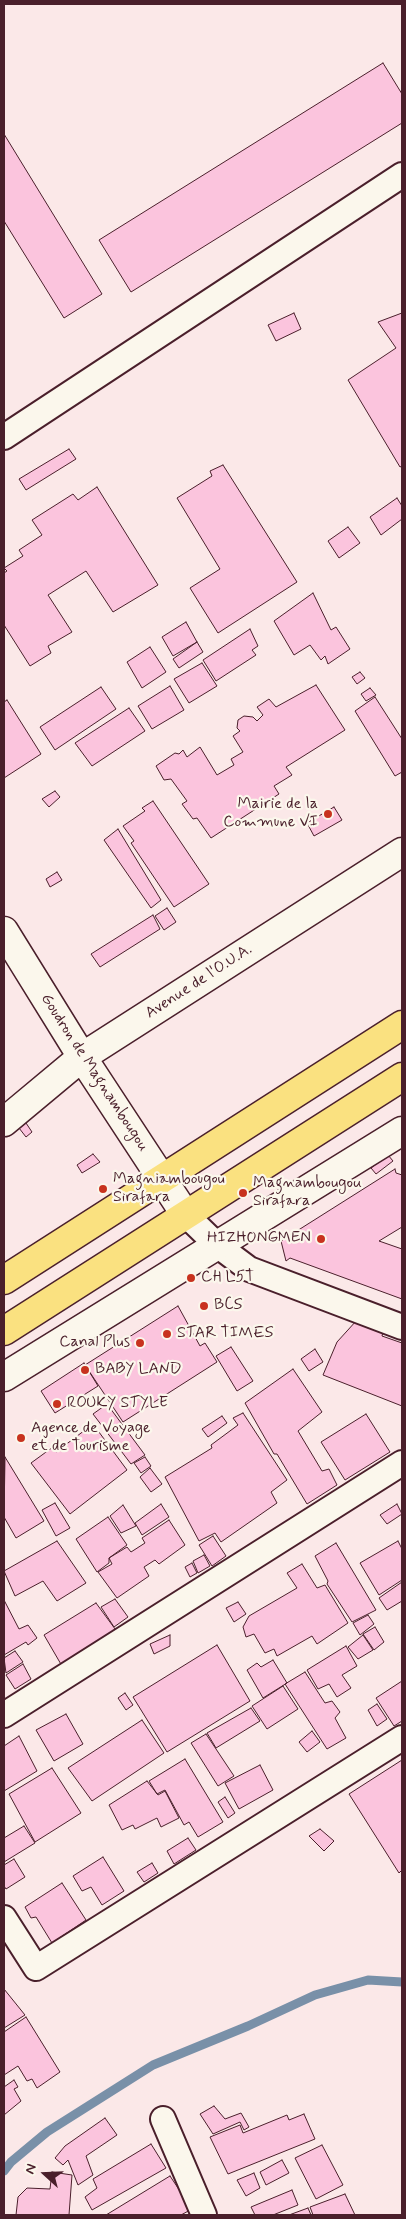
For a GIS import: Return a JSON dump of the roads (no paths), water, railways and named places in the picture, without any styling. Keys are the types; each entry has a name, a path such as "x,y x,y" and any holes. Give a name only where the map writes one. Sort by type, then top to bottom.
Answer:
{"highway":[{"path":"4,1280 402,1025"},
{"path":"4,1331 402,1077"}],"street":[{"path":"4,437 402,175"},
{"name":"Avenue de l'O.U.A.","path":"4,1122 82,1057 402,852"},
{"name":"Goudron de Magnambougou","path":"4,931 82,1057 186,1214"},
{"path":"4,1377 402,1132"},
{"path":"186,1214 217,1245 249,1270 402,1327"},
{"path":"4,1715 402,1463"},
{"path":"4,1918 36,1968 402,1738"},
{"path":"163,2119 204,2215"}],"waterway":[{"path":"4,2171 11,2162 47,2132 153,2065 248,2026 315,1995 368,1980 402,1982"}],"place":[{"name":"Mairie de la Commune VI","path":"328,814"},
{"name":"Magniambougou Sirafara","path":"103,1189"},
{"name":"Magnambougou Sirafara","path":"243,1193"},
{"name":"HIZHONGMEN","path":"321,1239"},
{"name":"CH L5T","path":"191,1278"},
{"name":"BCS","path":"204,1306"},
{"name":"STAR TIMES","path":"167,1334"},
{"name":"Canal Plus","path":"140,1343"},
{"name":"BABY LAND","path":"85,1370"},
{"name":"ROUKY STYLE","path":"57,1404"},
{"name":"Agence de Voyage et de Tourisme","path":"21,1438"}]}
